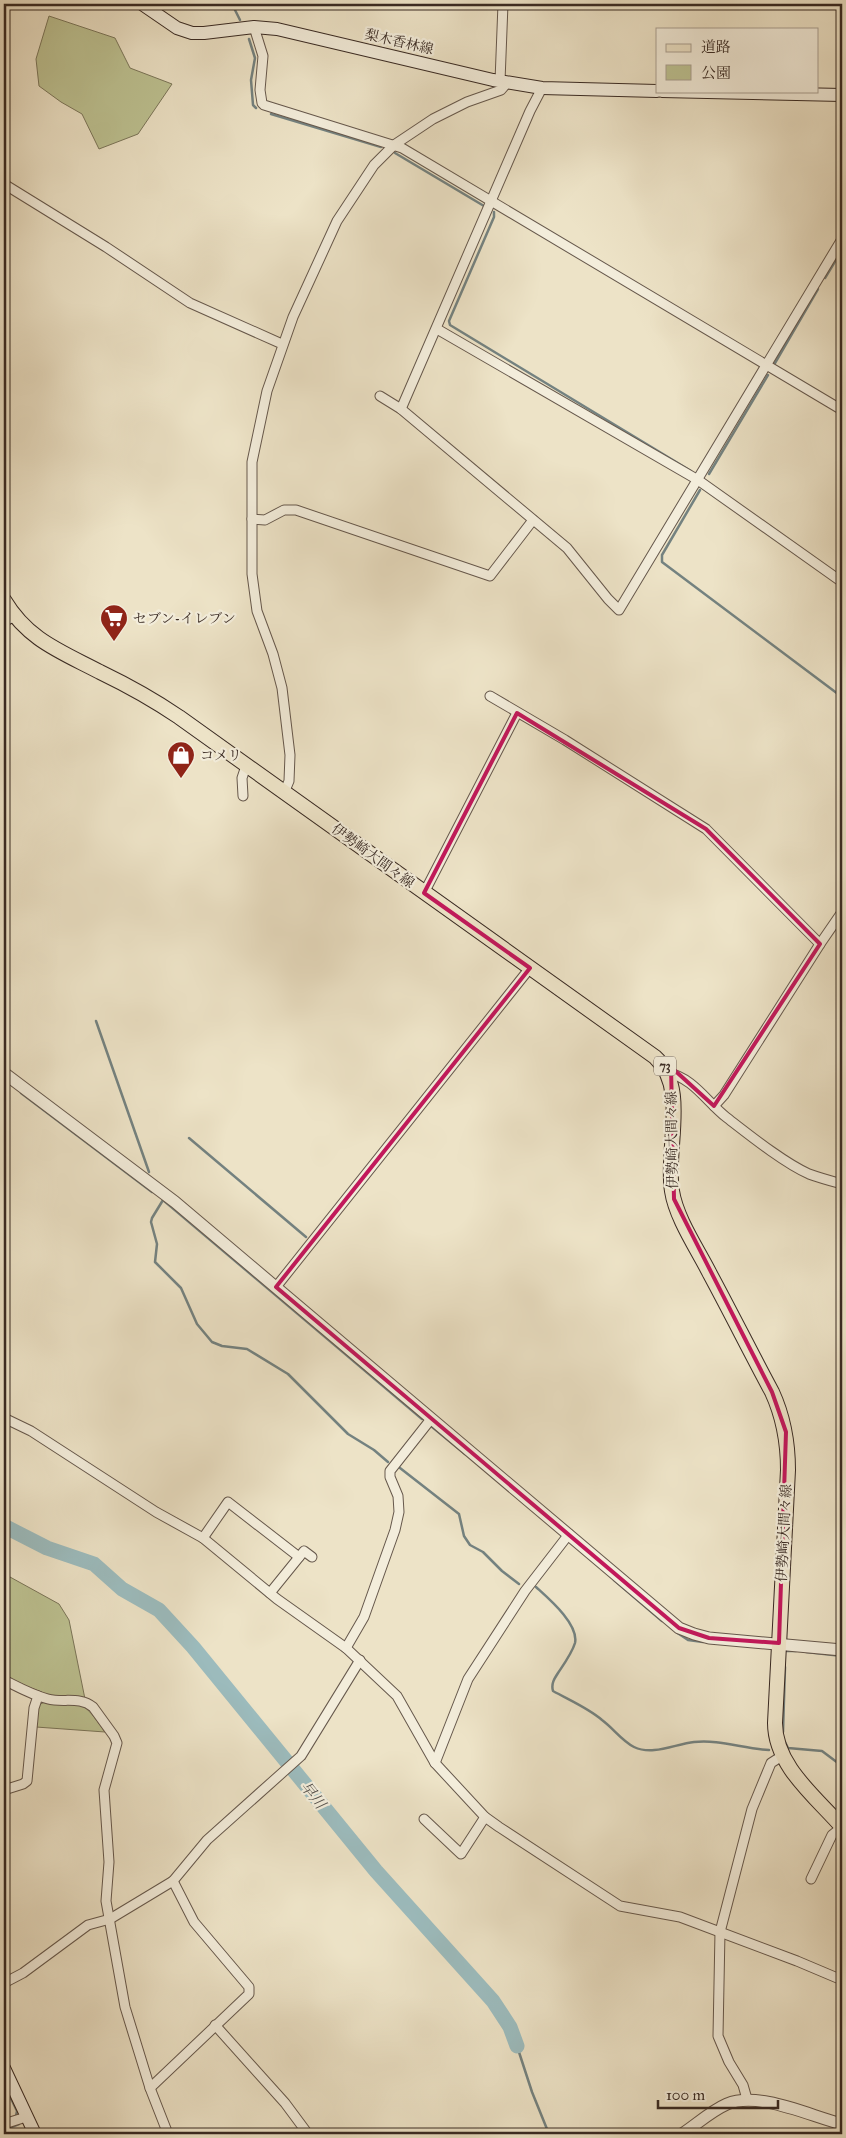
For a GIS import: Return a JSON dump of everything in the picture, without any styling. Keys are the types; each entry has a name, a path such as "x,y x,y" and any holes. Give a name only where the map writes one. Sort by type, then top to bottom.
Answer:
{"main road":[{"name":"梨木香林線","path":"142,4 177,28 192,32 204,33 254,26 292,32 504,82 542,88 656,91"},
{"path":"707,92 842,95"},
{"name":"伊勢崎大間々線","path":"4,600 9,618 45,644 164,706 655,1057 668,1073 673,1097 671,1180 674,1199 691,1238 772,1392 781,1413 786,1432 788,1470 775,1732 782,1756 842,1827"},
{"path":"4,2068 35,2134"}],"street":[{"path":"284,793 289,781 288,736 278,673 255,601 252,574 253,455 263,404 282,344 337,221 365,176 394,145 433,119 468,102 501,90 504,82 503,4"},
{"path":"254,26 263,56 260,90 262,103 394,145 842,410"},
{"path":"401,409 542,88"},
{"path":"4,184 106,247 190,303 282,344"},
{"path":"380,396 401,409 566,548 619,610 842,240"},
{"path":"437,329 698,480 842,582"},
{"path":"252,519 265,520 284,510 296,510 490,576 533,520"},
{"path":"490,696 573,745 706,829 820,944"},
{"path":"424,893 517,713"},
{"path":"243,796 242,778 246,766"},
{"path":"714,1106 724,1095 842,912"},
{"path":"276,1287 530,968"},
{"path":"4,1073 168,1196 671,1621 687,1632 709,1638 842,1650"},
{"path":"668,1073 675,1074 687,1081 726,1117 791,1163 810,1174 842,1184"},
{"path":"4,1418 31,1431 156,1512 204,1538 270,1593 346,1648 396,1696 435,1763 485,1818 620,1906 669,1914 842,1980"},
{"path":"346,1648 364,1617 395,1530 398,1496 390,1477 390,1471 431,1419"},
{"path":"204,1538 228,1502 299,1557"},
{"path":"435,1763 468,1679 524,1591 569,1534"},
{"path":"270,1593 304,1551 312,1556"},
{"path":"4,1983 23,1973 88,1926 110,1919 173,1881 207,1840 307,1748 360,1660"},
{"path":"4,1680 38,1696 52,1700 74,1700 91,1705 116,1740 115,1752 104,1790 109,1862 106,1901 125,2007 150,2088 168,2134"},
{"path":"4,1790 27,1781 34,1708 38,1696"},
{"path":"747,2100 743,2084 729,2062 718,2036 720,1932 752,1809 771,1763 782,1756"},
{"path":"424,1819 461,1854 485,1818"},
{"path":"811,1879 832,1836 842,1827"},
{"path":"150,2088 249,1994 250,1987 194,1922 173,1881"},
{"path":"215,2025 285,2103 308,2134"},
{"path":"682,2134 719,2108 737,2101 747,2100 767,2103 842,2124"},
{"path":"4,2124 26,2117"}],"highlighted area":[{"path":"517,713 706,829 820,944 714,1106 671,1067 674,1199 772,1392 786,1432 779,1643 709,1638 679,1628 276,1287 530,968 424,893"}],"green space":[{"path":"49,16 115,38 130,68 172,84 138,134 99,149 82,114 39,86 36,59"},
{"path":"10,1577 59,1604 69,1620 85,1699 51,1696 4,1677 4,1588"},
{"path":"45,1702 67,1702 81,1705 87,1709 105,1732 36,1727 38,1705"}],"waterway":[{"path":"232,4 240,20"},
{"path":"249,39 255,58 251,80 253,105 256,108"},
{"path":"271,114 381,147"},
{"path":"395,153 484,206"},
{"path":"494,212 494,217 449,321 450,325 691,471"},
{"path":"825,278 842,250"},
{"path":"775,363 818,289"},
{"path":"709,474 768,375"},
{"path":"700,490 662,555 662,562 842,697"},
{"path":"96,1021 149,1172"},
{"path":"4,1080 9,1084"},
{"path":"21,1093 152,1192"},
{"path":"189,1138 306,1237"},
{"path":"388,1462 374,1450 348,1434 288,1374 247,1349 222,1346 212,1342 197,1324 181,1288 155,1262 157,1244 151,1222 163,1200 422,1419"},
{"path":"431,1426 465,1454"},
{"path":"400,1468 459,1514 464,1536 470,1545 483,1552 502,1571 519,1584"},
{"name":"早川","path":"4,1526 47,1548 94,1564 122,1589 159,1610 193,1647 376,1871 493,2001 510,2027 517,2046"},
{"path":"614,1580 662,1621"},
{"path":"536,1587 568,1620 575,1636 572,1651 555,1677 552,1686 553,1691 591,1712 625,1741 641,1749 664,1749 703,1741 769,1750"},
{"path":"676,1632 688,1640 703,1642"},
{"path":"787,1651 796,1651"},
{"path":"806,1652 842,1656"},
{"path":"783,1732 785,1667"},
{"path":"785,1742 788,1748 822,1751 842,1766"},
{"name":"早川","path":"517,2046 532,2092 549,2134"},
{"path":"7,2090 17,2111 16,2116"},
{"path":"4,2130 19,2124"}],"place":[{"name":"セブン-イレブン","path":"114,642"},
{"name":"コメリ","path":"181,779"}]}
